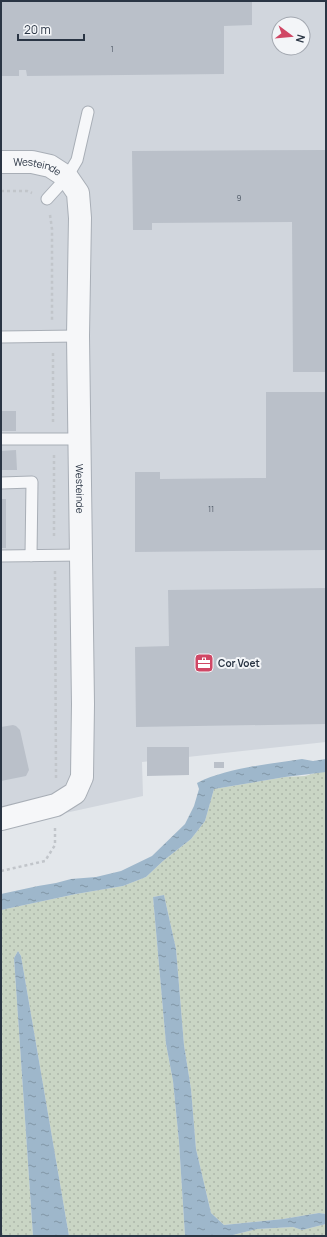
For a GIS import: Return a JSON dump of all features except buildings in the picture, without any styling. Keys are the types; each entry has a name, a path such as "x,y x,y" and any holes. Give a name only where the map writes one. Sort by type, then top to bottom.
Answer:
{"street":[{"name":"Westeinde","path":"1,162 32,162 50,166 67,177 78,193 80,218 78,336 83,704 82,777 75,793 56,805 1,819"}],"lane":[{"path":"47,199 67,177 77,160 88,112"},
{"path":"1,337 78,336"},
{"path":"1,439 80,439"},
{"path":"1,483 32,482 31,556"},
{"path":"1,556 81,555"}],"path":[{"path":"1,191 27,191 47,199 52,229 56,805 55,844 45,862 1,871"}],"shaded area":[{"path":"1,1 326,1 326,742 142,762 143,796 1,827"}],"green space":[{"path":"319,772 326,772 326,1214 319,1213 283,1219 224,1225 211,1213 196,1149 191,1089 184,1045 176,949 164,895 153,897 166,1044 173,1081 179,1142 185,1236 69,1236 21,956 18,951 14,958 33,1236 1,1236 1,910 76,894 123,886 146,877 163,861 191,839 205,821 214,789 285,777 305,776"},
{"path":"326,1224 326,1236 229,1236 257,1229 293,1227 302,1230"}],"water":[{"path":"302,759 313,761 326,759 326,772 285,777 214,789 205,821 191,839 163,861 146,877 123,886 76,894 1,910 1,894 71,879 96,877 121,871 152,856 185,824 194,806 199,789 197,783 235,770"},
{"path":"164,895 176,949 184,1045 191,1089 196,1149 211,1213 224,1225 283,1219 319,1213 326,1214 326,1224 302,1230 293,1227 257,1229 229,1236 185,1236 179,1142 173,1081 166,1044 153,897"},
{"path":"18,951 21,956 69,1236 33,1236 14,958"}],"place":[{"name":"Cor Voet","path":"204,663"}]}
